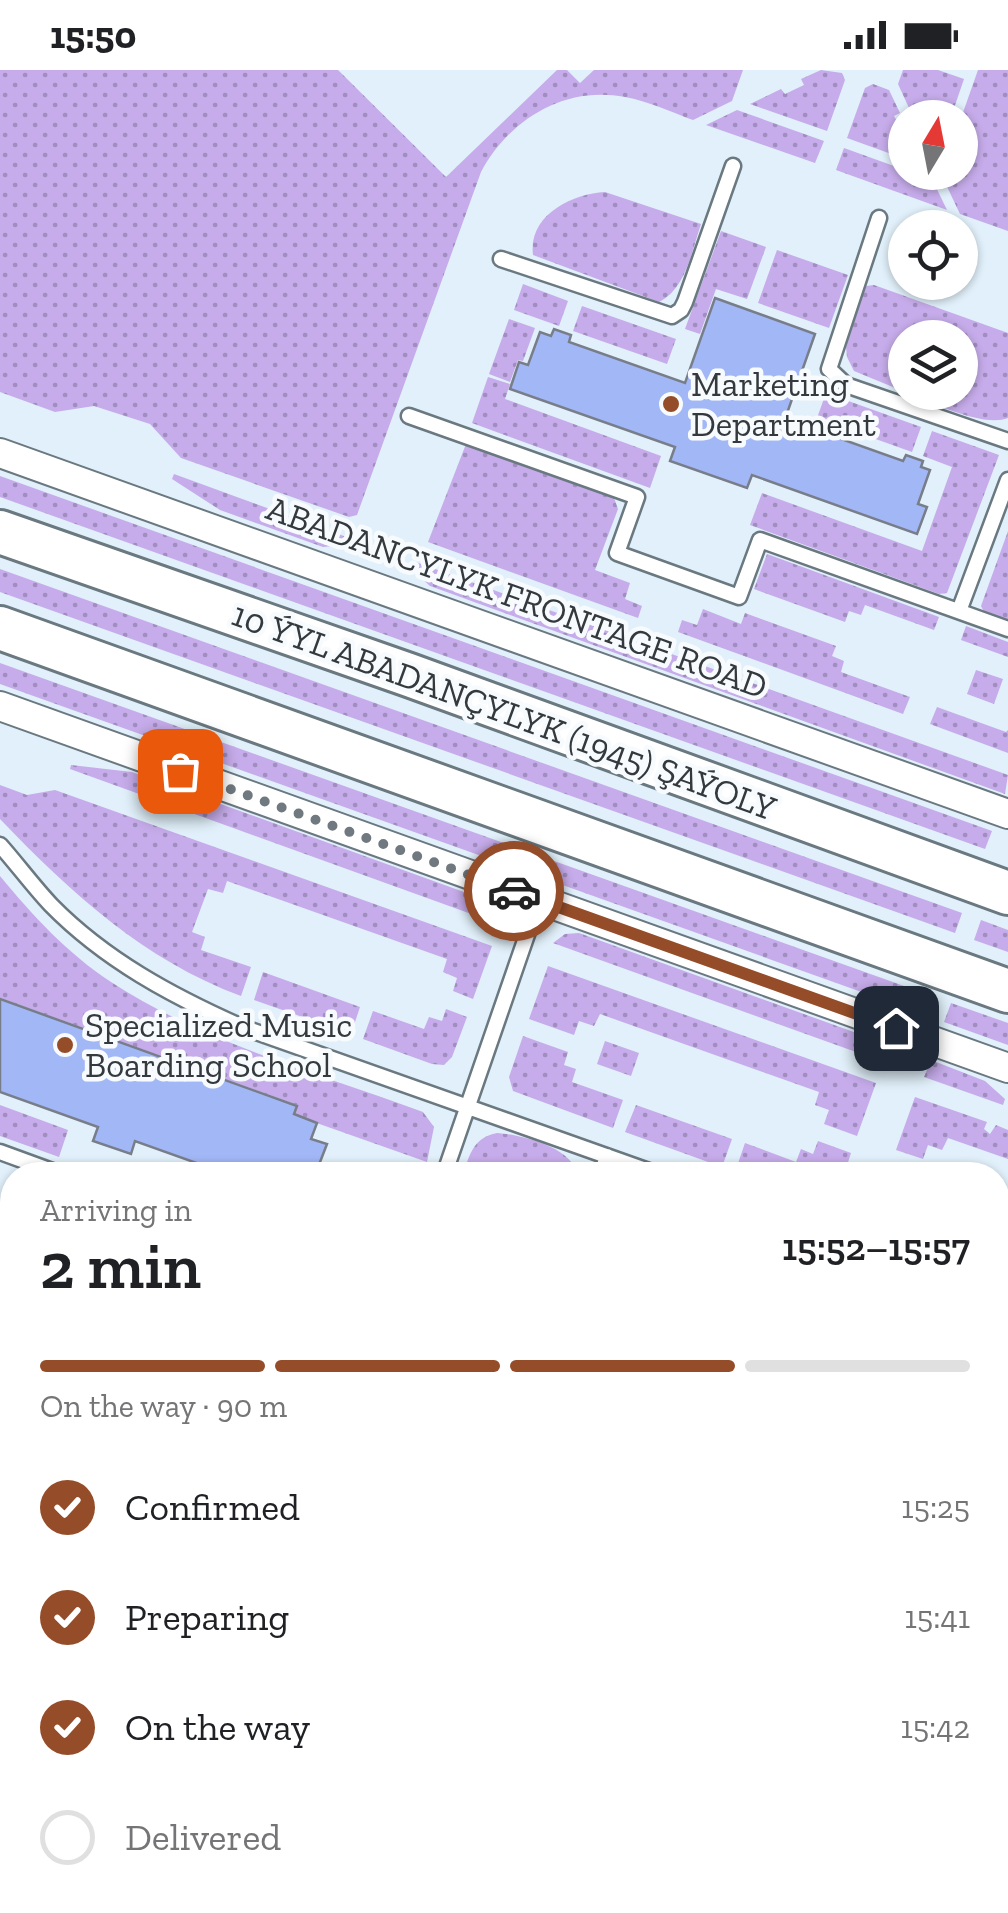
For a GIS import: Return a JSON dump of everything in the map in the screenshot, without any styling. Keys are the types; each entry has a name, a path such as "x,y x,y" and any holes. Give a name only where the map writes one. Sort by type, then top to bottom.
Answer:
{"main road":[{"name":"10 ÝYL ABADANÇYLYK (1945) ŞAÝOLY","path":"0,532 427,681 1008,893"},
{"path":"0,628 1008,991"}],"street":[{"name":"ABADANCYLYK FRONTAGE ROAD","path":"0,453 1008,814"},
{"path":"0,706 1008,1068"}],"lane":[{"path":"501,259 672,316 685,302 733,166"},
{"path":"879,218 830,369 846,385 1008,441"},
{"path":"410,416 637,497 617,553 739,597 760,540 1008,629"},
{"path":"960,611 1008,480"},
{"path":"0,844 66,918 106,952 161,988 242,1027 624,1162"},
{"path":"449,1162 538,900"},
{"path":"0,1152 27,1162"},
{"path":"606,1162 608,1156"}],"shaded area":[{"path":"0,70 338,70 446,177 557,70 567,70 580,83 594,70 743,70 732,101 693,120 634,99 581,96 541,110 507,137 481,172 357,515 349,517 181,458 150,424 94,406 55,412 0,392"},
{"path":"821,70 842,73 845,80 827,131 750,104 781,89 785,94 804,85 801,79"},
{"path":"903,70 938,70 964,79 957,100 905,100 898,84"},
{"path":"978,70 1008,70 1008,231 978,220 978,210 958,210 949,190 978,190 978,100 967,100"},
{"path":"873,84 889,90 894,100 888,100 888,153 847,138 865,88"},
{"path":"737,110 824,141 815,163 706,125"},
{"path":"844,148 888,164 888,189 836,170"},
{"path":"892,190 937,190 947,210"},
{"path":"605,192 701,224 682,278 659,302 533,255 538,229 555,209 579,197"},
{"path":"721,231 766,247 747,299 716,289 700,334 685,329"},
{"path":"777,250 848,275 829,328 758,303"},
{"path":"523,284 568,301 559,326 514,310"},
{"path":"866,286 888,290 888,300 916,300 972,320 888,320 888,385 854,371 847,357 846,347 861,291"},
{"path":"582,306 676,339 667,364 573,331"},
{"path":"509,319 535,328 510,382 489,374"},
{"path":"978,322 1008,333 1008,418 971,417 951,410 978,410"},
{"path":"488,377 510,384 505,399 661,456 650,488 472,423"},
{"path":"826,393 921,427 912,452 817,418"},
{"path":"932,431 999,455 947,593 939,594 750,525 762,493 922,551 952,467 923,456"},
{"path":"466,444 613,495 618,509 595,570 630,583 625,599 642,606 638,618 428,542"},
{"path":"174,474 352,539 343,545 323,547 220,510 172,479"},
{"path":"0,476 992,831 985,849 0,497"},
{"path":"1008,531 1008,620 984,612 981,606"},
{"path":"767,554 939,617 934,630 865,605 861,615 849,611 845,622 754,589"},
{"path":"413,561 1008,775 1005,794 430,586 419,576"},
{"path":"0,569 962,913 955,933 0,592"},
{"path":"703,609 741,624 745,613 836,646 832,656 844,661 841,672 910,697 903,714 678,632 682,620 697,625"},
{"path":"966,626 1008,642 1008,657 961,640"},
{"path":"0,663 932,996 926,1015 0,684"},
{"path":"976,670 1003,679 994,704 967,694"},
{"path":"937,707 1008,730 1008,753 930,724"},
{"path":"71,765 132,772 486,900 498,909 499,924 70,769"},
{"path":"0,785 27,795 55,790 492,946 473,999 453,991 457,978 443,972 447,959 227,881 223,893 208,889 192,932 205,937 201,950 251,967 241,996 206,981 141,944 54,873 0,819"},
{"path":"0,876 65,946 147,1004 263,1056 423,1112 434,1127 427,1162 294,1115 297,1105 0,998"},
{"path":"981,920 1008,930 1008,952 974,940"},
{"path":"579,933 912,1053 906,1070 553,943 565,934"},
{"path":"548,966 876,1083 857,1136 824,1124 829,1110 815,1105 819,1092 600,1014 594,1026 579,1021 574,1035 529,1019"},
{"path":"263,972 360,1007 351,1034 254,1000"},
{"path":"951,1003 1008,1023 1008,1045 944,1022"},
{"path":"446,1009 467,1017 452,1057 444,1065 363,1039 373,1011 424,1029 429,1017 442,1021"},
{"path":"523,1036 568,1052 564,1065 576,1069 572,1082 623,1100 613,1128 513,1091 509,1077"},
{"path":"605,1041 639,1053 631,1076 597,1064"},
{"path":"931,1060 985,1081 1005,1099 1003,1105 924,1077"},
{"path":"915,1097 987,1122 984,1129 990,1134 996,1125 1008,1130 1008,1159 948,1138 942,1150 928,1145 923,1159 896,1150"},
{"path":"0,1105 68,1130 59,1157 0,1136"},
{"path":"636,1105 732,1139 724,1162 708,1162 625,1132"},
{"path":"489,1135 532,1140 556,1150 571,1162 467,1162 478,1143"},
{"path":"818,1141 851,1153 848,1162 796,1162 801,1149 813,1154"},
{"path":"745,1143 796,1162 738,1162"}],"building":[{"name":"Marketing Department","path":"715,298 815,334 785,419 903,461 906,455 923,461 921,467 930,470 918,504 927,507 917,534 752,475 747,488 670,461 675,447 510,389 519,362 528,365 540,332 551,336 554,329 571,335 569,342 685,383"},
{"name":"Specialized Music Boarding School","path":"0,999 297,1106 294,1114 317,1123 311,1139 327,1144 320,1162 194,1162 135,1141 131,1154 93,1141 98,1127 0,1092"}],"way so far":[{"path":"180,771 514,891"}],"place":[{"name":"Marketing Department","path":"671,404"},
{"name":"Specialized Music Boarding School","path":"65,1045"}],"route":[{"path":"514,891 896,1028"}]}
